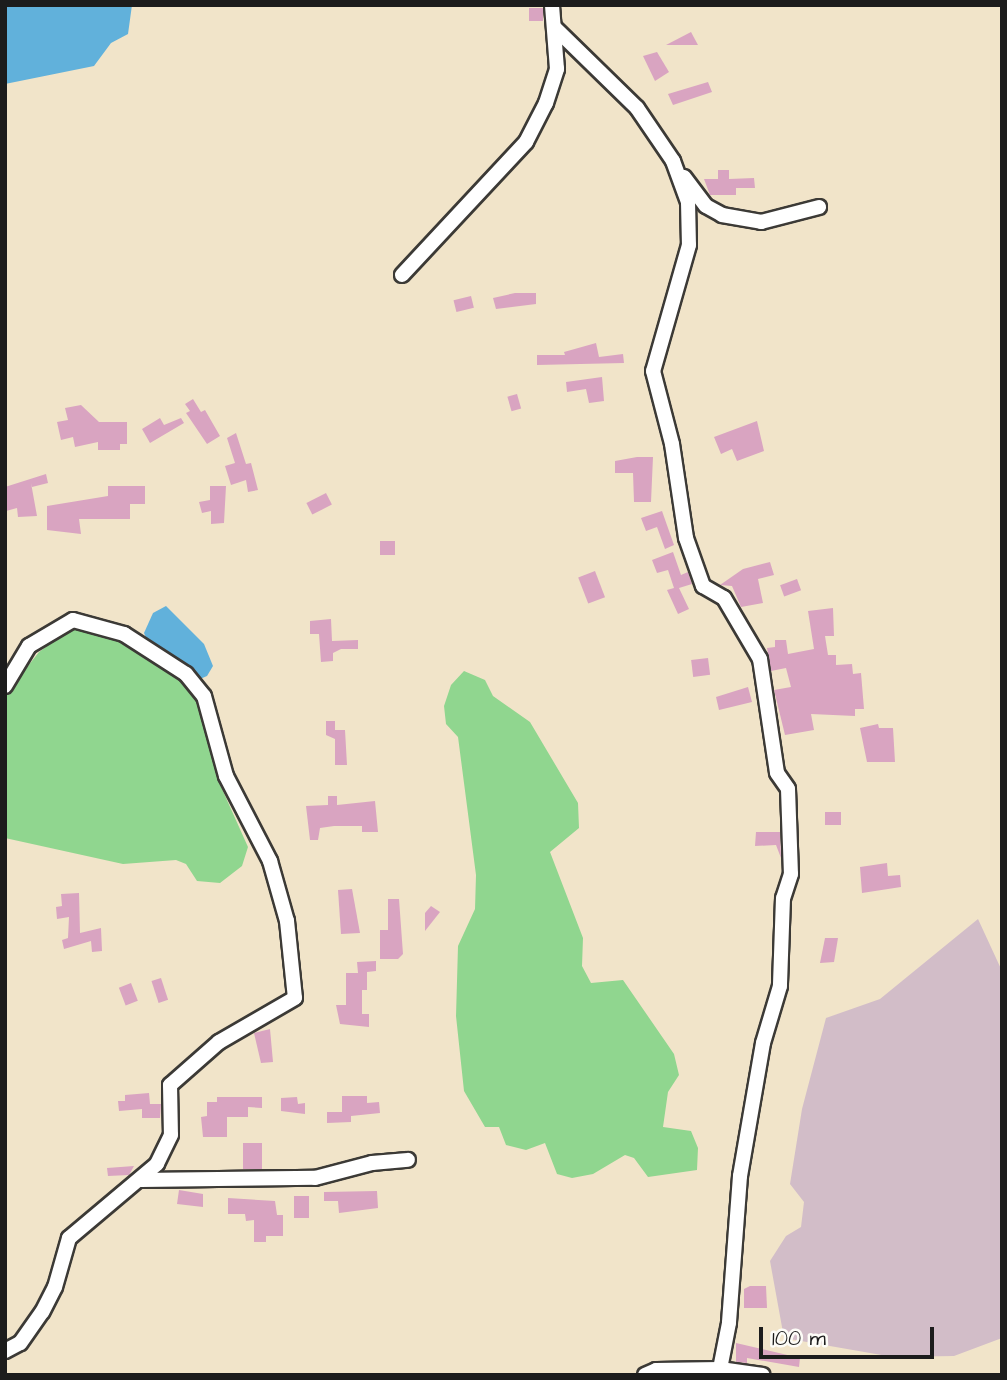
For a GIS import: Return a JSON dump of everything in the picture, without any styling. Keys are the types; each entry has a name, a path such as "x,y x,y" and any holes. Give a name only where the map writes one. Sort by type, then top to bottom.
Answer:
{"street":[{"path":"402,275 526,142 546,103 556,69 552,5"},
{"path":"554,27 636,108 706,206 722,215 761,222 819,207"},
{"path":"673,161 688,202 689,245 653,370 672,444 686,538 703,586 723,598 760,659 777,773 788,789 791,874 783,898 780,986 763,1043 740,1176 729,1323 720,1369"},
{"path":"5,686 29,646 73,620 124,634 173,664 204,696 226,776 277,884 287,921 295,998 219,1042 170,1085 171,1135 157,1164 69,1238 55,1287 41,1312 20,1343 5,1351"},
{"path":"141,1180 315,1178 372,1163 408,1160"},
{"path":"645,1375 656,1370 720,1369 763,1375"}],"shaded area":[{"path":"978,919 1002,971 1002,1338 954,1356 893,1357 784,1338 770,1261 786,1236 801,1227 804,1202 790,1184 802,1109 826,1018 880,999"}],"green space":[{"path":"73,627 137,645 197,695 218,780 248,847 242,866 220,883 197,881 186,864 176,860 123,864 5,838 5,695 39,652"},
{"path":"464,671 485,680 493,696 530,722 578,803 579,828 550,852 583,938 582,966 591,983 623,980 674,1054 679,1075 668,1092 663,1127 691,1131 698,1148 697,1170 648,1177 634,1158 625,1155 593,1174 572,1178 557,1174 545,1143 526,1150 506,1145 499,1127 485,1127 464,1091 456,1016 458,946 475,909 476,875 458,737 446,724 444,706 451,685"}],"water":[{"path":"5,5 132,5 128,34 111,43 94,66 5,84"},
{"path":"166,606 204,644 213,666 207,676 200,679 147,640 144,633 153,613"}],"building":[{"path":"529,8 543,8 543,21 529,21"},
{"path":"691,32 698,45 666,45"},
{"path":"657,52 669,72 655,81 643,56"},
{"path":"708,82 712,92 673,105 668,94"},
{"path":"718,170 729,170 729,179 754,178 755,188 736,188 736,195 710,195 704,179 718,179"},
{"path":"515,293 536,293 536,304 496,309 493,298"},
{"path":"471,296 474,308 456,312 454,300"},
{"path":"596,343 599,357 623,354 624,363 537,365 537,355 565,355 564,352"},
{"path":"602,377 604,401 589,403 586,389 567,392 566,382"},
{"path":"517,394 521,408 512,411 507,397"},
{"path":"193,399 201,412 205,410 220,436 207,444 186,413 190,411 185,404"},
{"path":"81,405 99,422 127,422 127,444 120,444 120,450 98,450 98,442 75,447 73,437 61,440 57,422 68,420 65,408"},
{"path":"160,418 164,425 181,418 184,423 150,443 142,429"},
{"path":"757,421 764,451 737,461 732,449 721,454 714,437"},
{"path":"236,433 246,464 251,463 258,490 248,492 246,480 231,485 225,466 235,463 227,438"},
{"path":"653,457 651,502 634,502 633,473 615,473 615,461"},
{"path":"46,474 48,483 32,487 31,483 37,516 18,517 17,508 6,511 5,487"},
{"path":"108,486 145,486 145,504 130,504 130,519 79,519 81,534 47,530 47,506 108,496"},
{"path":"210,486 226,486 224,523 211,524 211,511 202,513 199,502 210,500"},
{"path":"326,493 332,505 312,515 306,503"},
{"path":"662,511 674,545 665,549 657,527 646,531 641,518"},
{"path":"380,541 395,541 395,555 380,555"},
{"path":"673,552 681,575 688,572 692,584 679,588 689,609 678,614 667,590 674,588 668,570 657,573 652,560"},
{"path":"770,562 774,575 758,579 763,603 741,607 732,586 720,585 743,569"},
{"path":"595,571 605,597 588,604 578,577"},
{"path":"797,579 801,590 784,596 780,585"},
{"path":"833,608 834,636 825,636 828,655 836,655 836,665 852,664 853,674 861,673 864,709 855,709 855,716 811,714 814,730 785,735 774,690 791,687 786,668 771,671 767,648 775,647 775,640 786,640 788,654 814,649 808,611"},
{"path":"331,619 332,641 358,640 358,649 341,649 333,653 333,661 321,662 319,634 310,634 310,621"},
{"path":"708,658 710,675 693,677 691,660"},
{"path":"748,687 752,702 719,710 716,697"},
{"path":"326,721 335,721 335,730 345,730 347,765 335,765 335,739 326,735"},
{"path":"878,724 879,728 893,728 895,762 867,762 860,728"},
{"path":"328,796 337,796 337,805 375,801 378,832 362,832 362,826 334,826 320,828 318,840 310,840 306,806 328,805"},
{"path":"825,812 841,812 841,825 825,825"},
{"path":"756,832 780,832 781,858 776,845 755,846"},
{"path":"887,863 888,876 900,875 901,887 862,893 860,867"},
{"path":"352,889 360,933 341,934 338,890"},
{"path":"79,893 80,933 101,928 102,951 92,952 91,941 64,949 62,940 68,938 69,917 57,919 56,907 62,906 61,894"},
{"path":"388,899 399,899 403,954 398,959 380,959 380,930 388,930"},
{"path":"431,906 440,912 425,931 425,913"},
{"path":"825,938 838,938 834,962 820,963"},
{"path":"376,961 376,971 367,972 367,990 362,990 362,1014 369,1014 369,1027 340,1024 336,1005 346,1005 346,973 358,973 357,962"},
{"path":"161,978 168,1000 159,1003 151,981"},
{"path":"131,983 138,1001 126,1005 119,988"},
{"path":"270,1029 273,1062 261,1063 254,1033"},
{"path":"149,1093 150,1104 161,1104 160,1118 142,1118 142,1109 119,1111 118,1101 125,1101 125,1095"},
{"path":"342,1096 367,1096 367,1103 379,1102 380,1113 351,1116 351,1122 327,1123 327,1112 342,1112"},
{"path":"217,1097 262,1097 262,1108 248,1107 248,1117 227,1117 227,1137 203,1137 201,1117 207,1116 207,1102 217,1102"},
{"path":"297,1097 298,1104 305,1103 305,1114 281,1111 281,1098"},
{"path":"243,1143 262,1143 262,1169 243,1169"},
{"path":"134,1166 129,1175 108,1176 107,1168"},
{"path":"179,1190 203,1194 203,1207 177,1204"},
{"path":"377,1191 378,1208 339,1213 338,1201 324,1201 324,1192"},
{"path":"294,1196 309,1196 309,1218 294,1218"},
{"path":"228,1198 275,1201 277,1215 283,1215 283,1236 266,1236 266,1242 254,1242 254,1220 246,1221 245,1214 228,1214"},
{"path":"750,1286 766,1286 767,1308 744,1308 744,1289"},
{"path":"736,1343 800,1358 799,1367 747,1358 747,1363 736,1362"}]}
